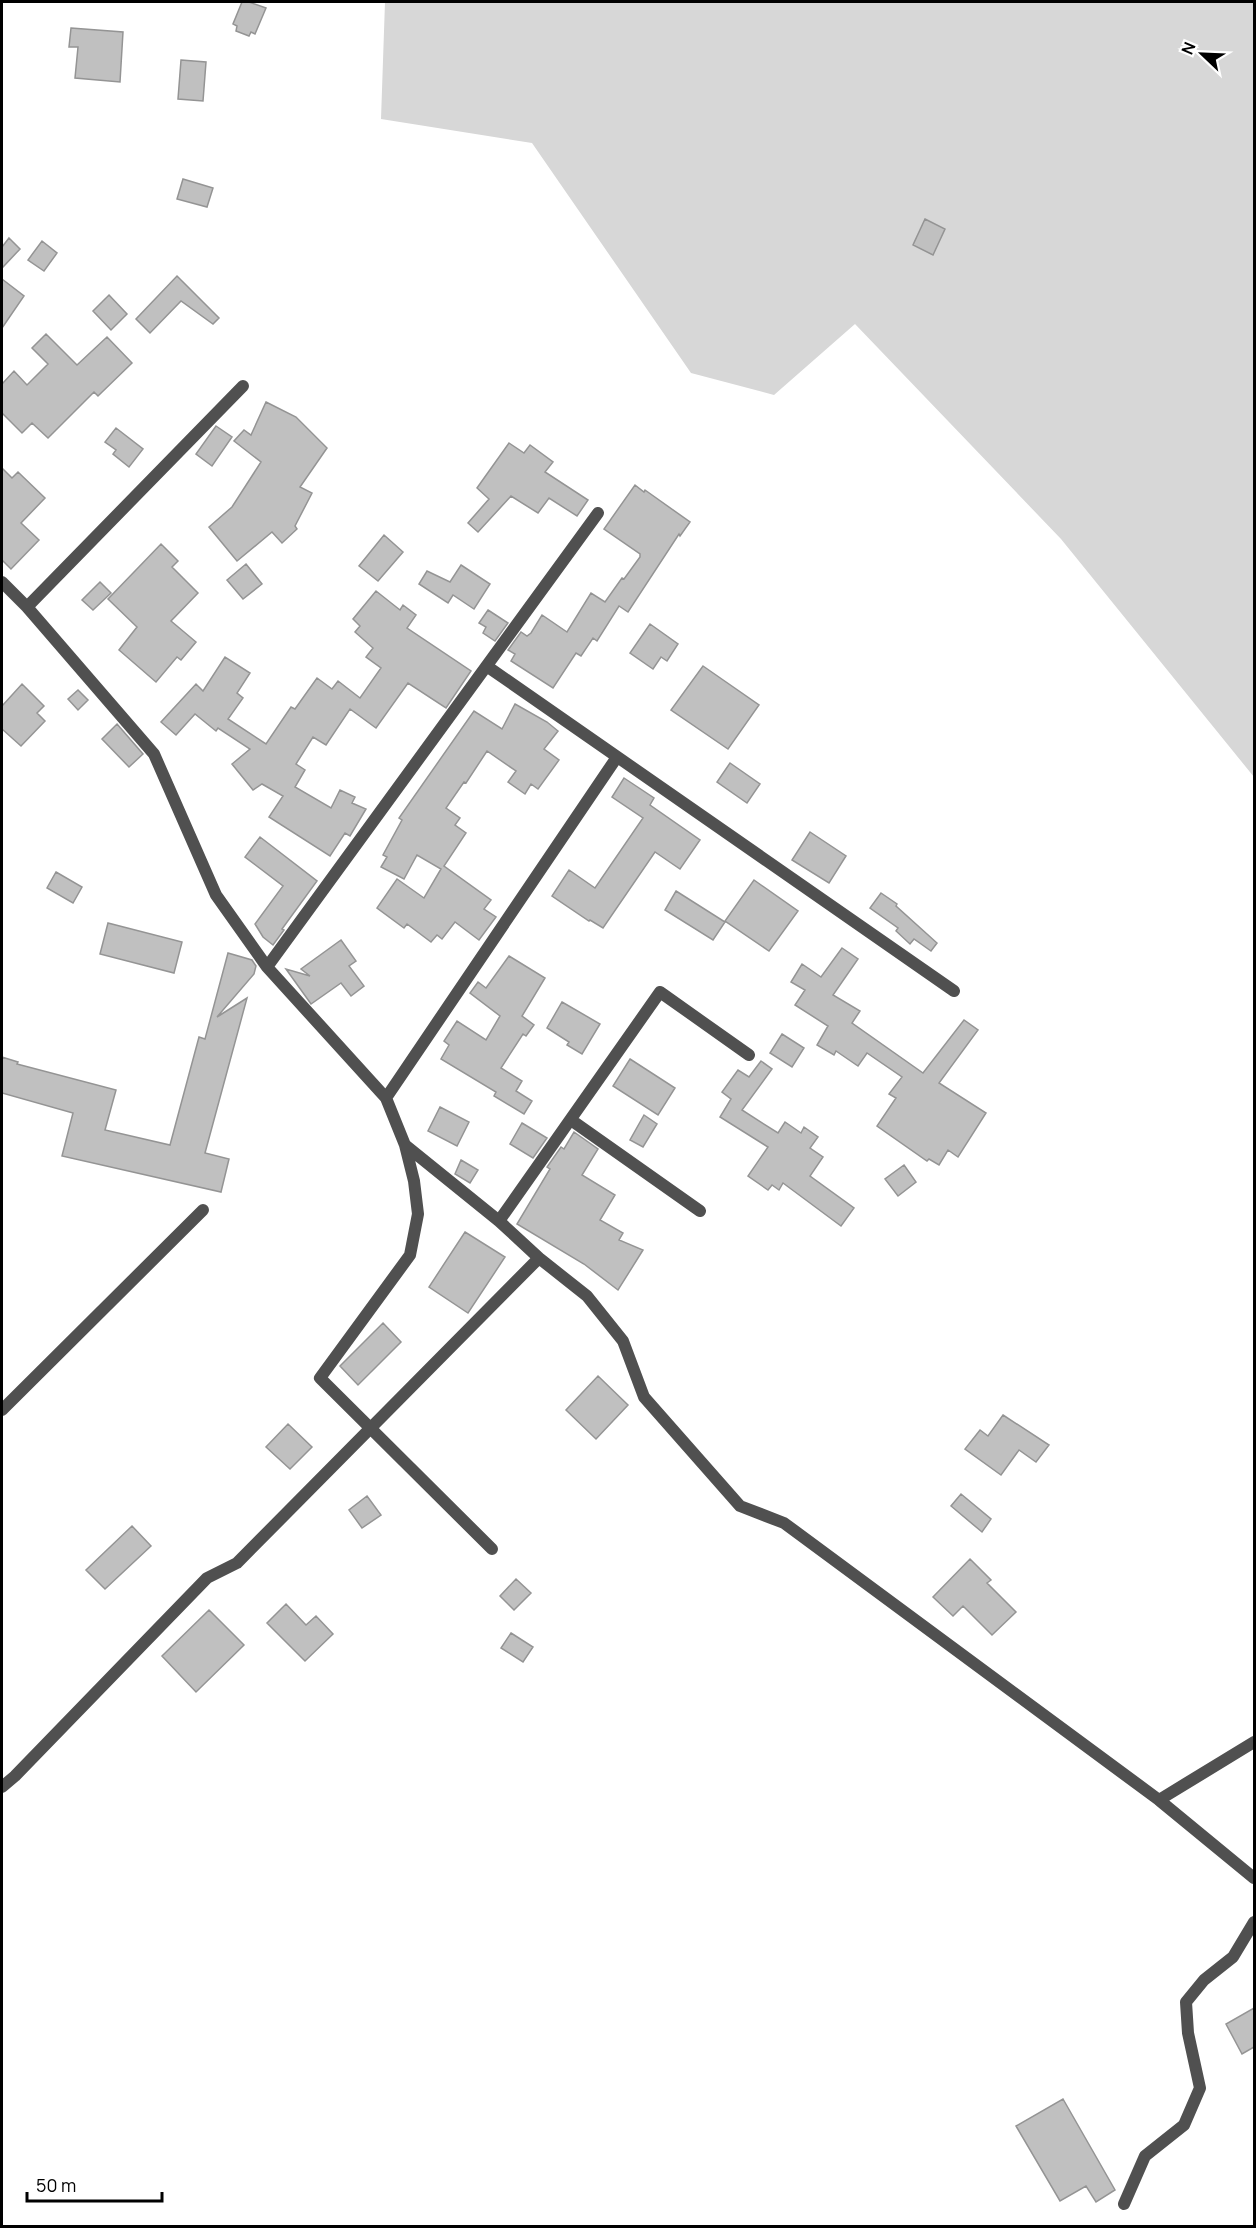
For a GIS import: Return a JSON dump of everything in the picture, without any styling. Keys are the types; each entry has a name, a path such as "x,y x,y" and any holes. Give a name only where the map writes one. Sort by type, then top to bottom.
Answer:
{"street":[{"path":"27,607 243,386"},
{"path":"267,967 488,667 598,513"},
{"path":"2,582 27,607 154,754 216,895 267,967 386,1098 405,1145 414,1181 418,1214 410,1255 320,1378 492,1549"},
{"path":"488,667 954,991"},
{"path":"386,1098 617,756"},
{"path":"499,1221 660,992 749,1055"},
{"path":"571,1120 700,1211"},
{"path":"405,1145 499,1221 538,1258 587,1296 623,1341 644,1397 740,1506 784,1523 1159,1800 1254,1879"},
{"path":"2,1410 203,1210"},
{"path":"2,1787 207,1578 237,1563 538,1258"},
{"path":"1159,1800 1254,1742"},
{"path":"1124,2204 1145,2156 1184,2125 1200,2088 1188,2033 1186,2002 1204,1980 1233,1957 1254,1922"}],"shaded area":[{"path":"385,2 1254,2 1254,777 1061,539 855,324 774,395 691,373 532,143 381,119"}],"building":[{"path":"242,2 266,8 255,34 251,32 249,36 236,31 237,26 233,24"},
{"path":"71,28 123,32 120,82 75,78 78,47 69,47"},
{"path":"181,60 206,62 203,101 178,99"},
{"path":"183,179 213,188 207,207 177,199"},
{"path":"925,219 945,229 933,255 913,245"},
{"path":"9,238 20,249 2,268 2,247"},
{"path":"42,241 57,253 44,271 28,260"},
{"path":"177,276 219,318 213,324 181,301 150,333 136,319"},
{"path":"2,279 24,296 2,328"},
{"path":"109,295 127,314 111,330 93,311"},
{"path":"46,334 77,365 107,337 132,363 98,396 94,392 48,438 32,423 22,433 2,413 2,384 14,371 27,385 48,364 32,348"},
{"path":"266,402 296,417 327,448 300,487 312,493 295,526 297,529 282,543 272,532 237,561 209,527 232,507 261,462 234,441 244,430 251,435"},
{"path":"216,426 232,437 212,466 196,454"},
{"path":"116,428 143,449 129,467 113,454 116,450 105,442"},
{"path":"509,443 524,453 530,445 553,462 545,472 588,500 577,516 549,498 538,513 511,496 478,532 468,523 489,499 477,488"},
{"path":"2,468 12,478 18,472 45,498 21,523 39,540 11,569 2,560"},
{"path":"635,485 690,522 680,536 679,534 628,612 619,606 597,641 593,638 581,656 576,653 553,688 511,661 515,654 508,650 521,632 527,636 531,633 542,615 567,632 591,593 605,602 622,578 624,579 640,554 604,529"},
{"path":"384,535 403,552 378,581 359,566"},
{"path":"161,544 178,561 172,567 198,593 171,621 196,642 181,660 177,657 156,682 119,650 137,627 108,599"},
{"path":"246,564 262,584 243,599 227,580"},
{"path":"461,565 490,584 474,609 453,595 448,603 419,584 427,571 450,582"},
{"path":"100,582 111,593 93,610 82,600"},
{"path":"376,591 400,610 403,605 416,615 407,628 471,671 446,708 408,683 376,728 350,709 326,745 313,737 296,764 305,770 295,787 331,808 340,790 355,797 352,803 366,809 350,836 345,833 330,856 269,817 283,796 262,784 253,790 232,764 250,749 218,728 216,731 195,714 176,735 161,722 196,684 203,691 225,657 250,673 237,693 243,698 228,719 266,744 291,707 295,709 317,678 332,689 338,681 360,698 381,668 366,657 373,648 355,632 360,626 353,619"},
{"path":"488,610 508,623 495,641 483,633 486,627 479,623"},
{"path":"650,624 678,644 667,661 661,657 653,669 630,653"},
{"path":"703,666 759,705 728,749 671,710"},
{"path":"22,684 44,706 37,713 45,721 21,746 2,729 2,706"},
{"path":"78,690 88,700 78,710 68,699"},
{"path":"515,704 558,731 544,749 559,760 538,789 531,784 525,794 508,782 516,771 487,751 466,783 464,782 446,808 460,818 455,825 466,833 444,866 491,900 484,909 496,917 479,940 455,922 442,939 437,935 431,942 407,924 404,928 377,908 397,879 424,898 441,869 417,855 404,879 381,867 387,857 383,855 402,820 399,818 474,711 502,729"},
{"path":"117,724 143,754 129,767 102,739"},
{"path":"730,763 760,784 747,803 717,782"},
{"path":"624,778 654,798 650,805 700,840 680,869 655,852 603,928 552,896 569,870 595,888 643,818 612,797"},
{"path":"810,832 846,856 829,883 792,860"},
{"path":"260,837 317,881 273,945 263,937 255,924 283,886 245,857"},
{"path":"56,872 82,887 73,903 47,888"},
{"path":"754,880 798,911 769,951 725,921"},
{"path":"676,891 725,922 713,940 665,910"},
{"path":"881,893 897,904 896,906 937,943 931,951 914,939 910,944 896,931 898,928 870,908"},
{"path":"108,923 182,942 174,973 100,954"},
{"path":"341,940 356,961 349,966 364,986 351,996 341,983 311,1004 286,969 310,976 301,969"},
{"path":"842,948 858,959 833,995 860,1011 852,1023 923,1073 964,1020 978,1030 939,1083 986,1113 958,1157 948,1150 939,1165 929,1159 927,1161 877,1126 896,1098 889,1094 902,1077 867,1053 858,1066 836,1051 834,1055 817,1045 828,1026 795,1005 805,990 791,982 802,964 821,977"},
{"path":"228,953 252,960 256,966 254,974 217,1017 247,998 205,1153 229,1159 221,1192 62,1156 73,1113 2,1093 2,1057 18,1062 17,1064 116,1090 105,1130 170,1145 199,1037 205,1039"},
{"path":"509,956 545,978 522,1016 534,1025 526,1036 523,1034 501,1068 522,1081 516,1091 532,1101 524,1114 494,1096 496,1092 441,1059 449,1045 444,1041 457,1021 486,1040 500,1016 470,993 478,982 486,988"},
{"path":"562,1002 600,1024 582,1054 567,1045 569,1042 547,1028"},
{"path":"782,1034 804,1048 792,1067 770,1053"},
{"path":"630,1059 675,1088 658,1115 613,1086"},
{"path":"761,1061 772,1069 742,1110 778,1133 785,1122 801,1133 804,1127 818,1137 810,1148 823,1157 810,1176 854,1208 841,1226 783,1183 779,1190 772,1185 768,1190 748,1176 768,1147 720,1117 731,1099 722,1092 738,1070 749,1077"},
{"path":"440,1107 469,1122 457,1146 428,1131"},
{"path":"644,1115 657,1124 643,1147 630,1140"},
{"path":"522,1123 547,1138 533,1158 510,1144"},
{"path":"574,1132 598,1149 582,1175 615,1195 600,1220 623,1233 619,1240 643,1250 618,1290 584,1264 517,1224 550,1169 547,1167 561,1147 564,1149"},
{"path":"461,1160 478,1170 470,1183 455,1174"},
{"path":"904,1165 916,1182 898,1196 885,1179"},
{"path":"465,1232 505,1257 468,1313 429,1287"},
{"path":"383,1323 401,1342 358,1385 340,1366"},
{"path":"598,1376 628,1405 596,1439 566,1410"},
{"path":"1003,1415 1049,1445 1036,1462 1019,1450 1001,1475 965,1449 980,1430 988,1436"},
{"path":"288,1424 312,1447 290,1469 266,1447"},
{"path":"961,1494 991,1519 982,1532 951,1506"},
{"path":"367,1496 381,1515 362,1528 349,1510"},
{"path":"132,1526 151,1546 105,1589 86,1570"},
{"path":"970,1559 991,1580 987,1583 1016,1612 992,1635 963,1606 953,1616 933,1597"},
{"path":"516,1579 531,1593 514,1610 500,1596"},
{"path":"286,1604 306,1625 316,1616 333,1634 305,1661 267,1623"},
{"path":"209,1610 244,1645 196,1692 162,1656"},
{"path":"511,1633 533,1647 523,1662 501,1648"},
{"path":"1254,2008 1254,2047 1242,2054 1226,2024"},
{"path":"1063,2099 1115,2190 1096,2202 1086,2186 1060,2201 1016,2126"}]}
